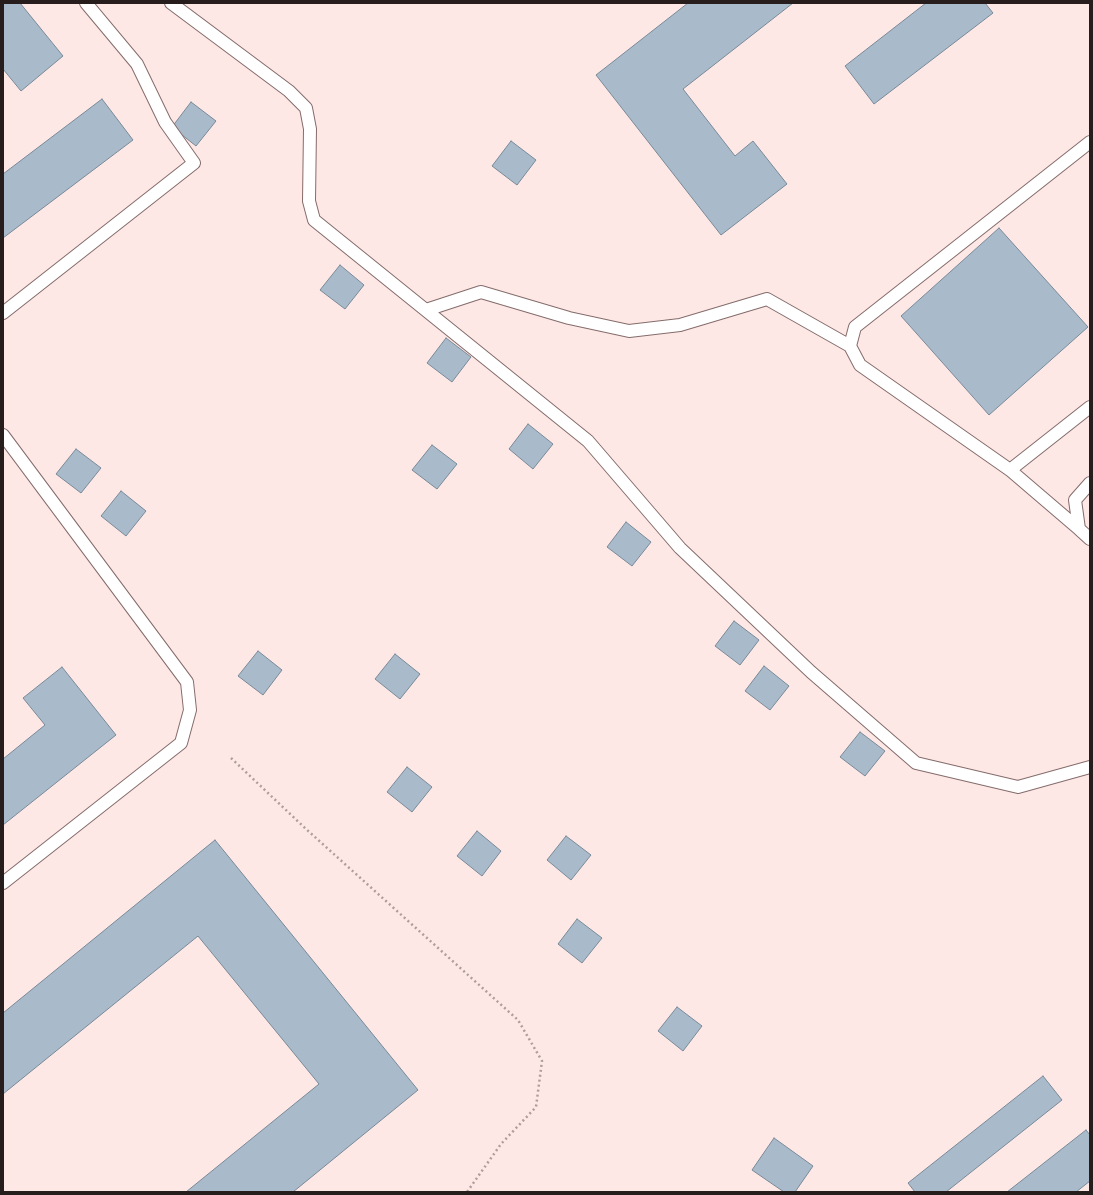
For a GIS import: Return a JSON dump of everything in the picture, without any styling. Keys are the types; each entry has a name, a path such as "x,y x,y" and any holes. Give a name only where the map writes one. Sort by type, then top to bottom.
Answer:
{"lane":[{"path":"3,313 194,163 165,122 137,64 86,3"},
{"path":"171,3 289,91 306,108 310,129 309,201 314,220 588,441 680,548 811,672 916,763 1018,787 1090,767"},
{"path":"850,346 855,327 1090,142"},
{"path":"426,310 481,292 569,318 629,331 680,325 767,299 850,346 860,365 1010,470 1090,539"},
{"path":"1010,470 1090,407"},
{"path":"3,436 187,682 190,710 180,743 3,884"},
{"path":"1079,529 1075,500 1090,483"}],"path":[{"path":"231,758 306,829 518,1020 542,1061 536,1107 501,1144 468,1192"}],"building":[{"path":"3,3 20,3 63,56 21,91 3,69"},
{"path":"688,3 793,3 683,89 735,156 753,141 787,184 721,235 596,75"},
{"path":"926,3 985,3 993,13 874,104 845,66"},
{"path":"102,99 133,140 3,238 3,174"},
{"path":"191,102 216,121 196,146 172,127"},
{"path":"511,141 536,160 517,185 492,166"},
{"path":"999,228 1088,327 989,415 901,316"},
{"path":"340,265 364,285 345,309 320,290"},
{"path":"446,338 471,357 452,382 427,363"},
{"path":"528,424 553,444 533,469 509,449"},
{"path":"432,445 457,464 437,489 412,470"},
{"path":"76,449 101,468 81,493 56,474"},
{"path":"121,491 146,511 126,536 101,516"},
{"path":"626,522 651,542 632,566 607,547"},
{"path":"734,621 759,640 740,665 715,646"},
{"path":"258,651 282,670 263,695 238,676"},
{"path":"395,654 420,674 400,699 375,679"},
{"path":"764,666 789,686 770,710 745,691"},
{"path":"62,667 116,735 3,825 3,759 45,725 23,698"},
{"path":"860,732 885,751 865,776 840,757"},
{"path":"407,767 432,787 412,812 387,792"},
{"path":"477,831 501,851 482,876 457,856"},
{"path":"566,836 591,855 571,880 547,860"},
{"path":"215,840 418,1090 293,1192 186,1192 319,1084 198,936 3,1094 3,1013"},
{"path":"577,919 602,938 582,963 558,944"},
{"path":"677,1007 702,1026 683,1051 658,1031"},
{"path":"1043,1076 1062,1100 946,1192 915,1192 908,1183"},
{"path":"1086,1130 1090,1135 1090,1181 1076,1192 1007,1192"},
{"path":"774,1138 813,1166 795,1192 784,1192 752,1170"}]}
